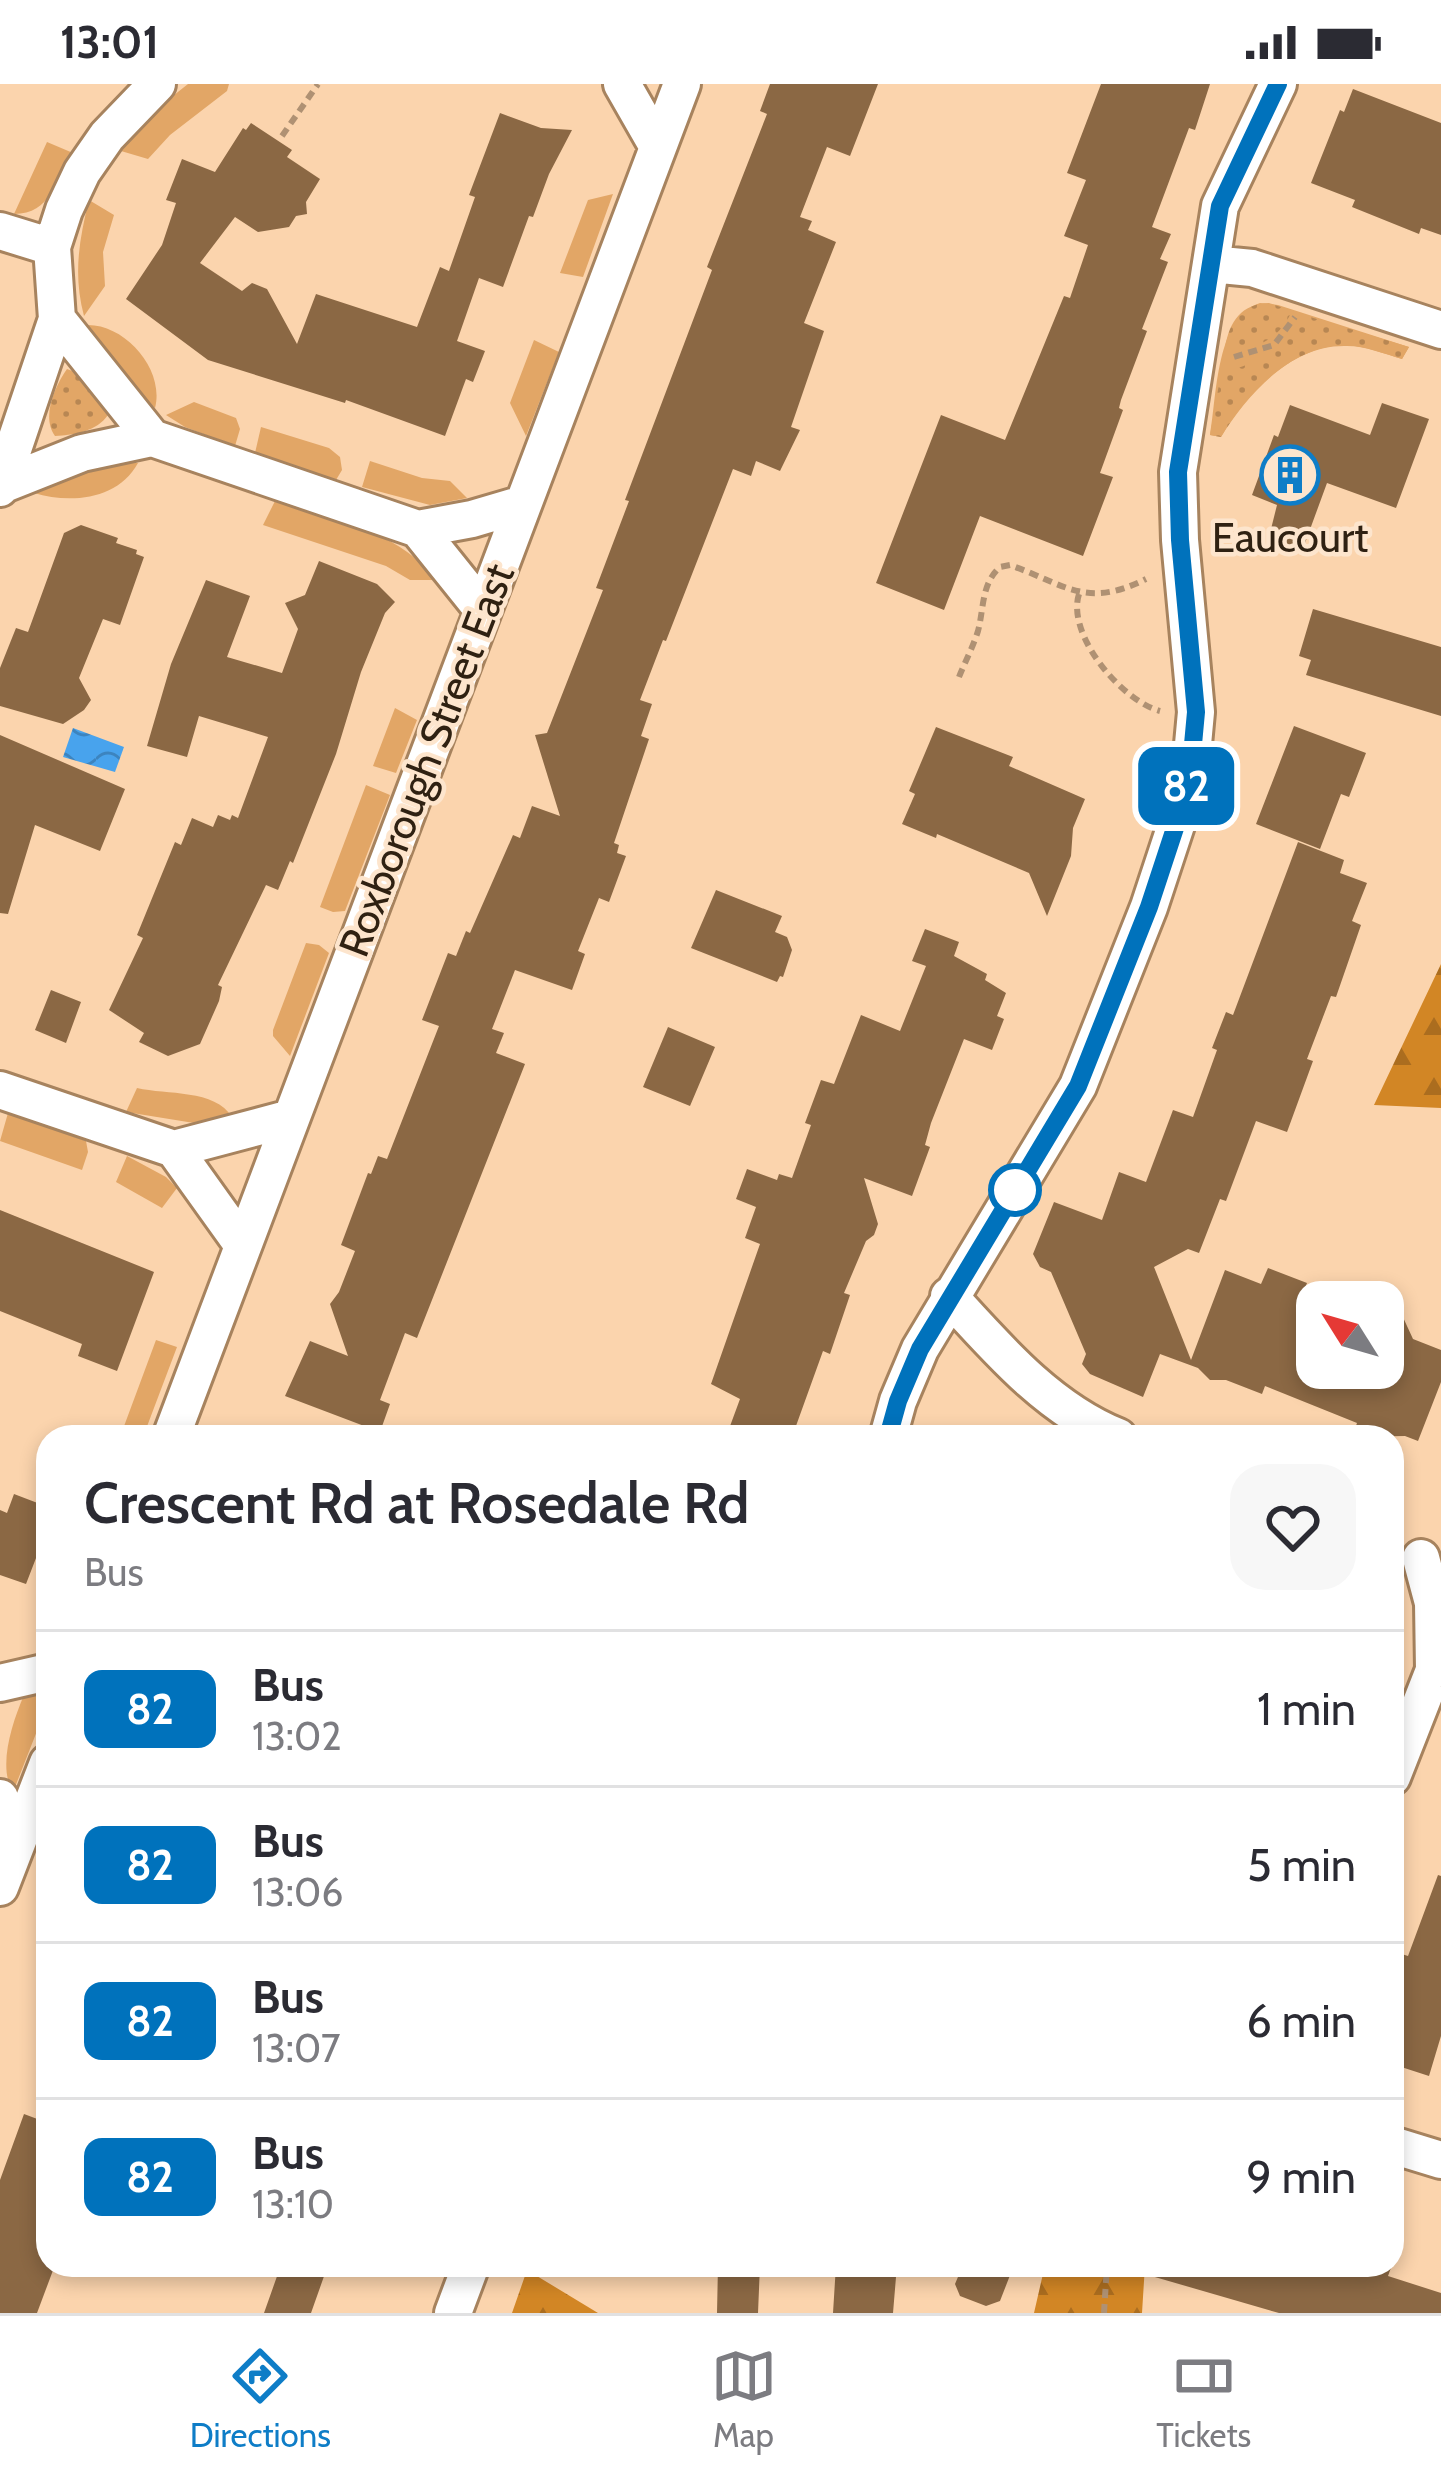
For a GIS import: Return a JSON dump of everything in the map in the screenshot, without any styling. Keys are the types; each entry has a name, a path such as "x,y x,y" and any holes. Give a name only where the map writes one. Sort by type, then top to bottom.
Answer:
{"street":[{"path":"2,486 57,319 52,247 64,210 107,136 157,84"},
{"path":"622,84 658,147"},
{"name":"Roxborough Street East","path":"174,1425 682,84"},
{"path":"892,1425 907,1376 950,1296 1078,1086 1149,907 1177,822 1191,766 1196,712 1178,472 1220,206 1278,84"},
{"path":"0,231 52,247"},
{"path":"1211,264 1252,268 1441,330"},
{"path":"57,319 152,438"},
{"path":"2,486 82,452 152,438 418,529 523,504"},
{"path":"418,529 483,610"},
{"path":"0,1090 174,1149 291,1118"},
{"path":"174,1149 242,1244"},
{"path":"950,1296 1010,1362 1088,1425"},
{"path":"1404,1747 1437,1666 1433,1603 1418,1557"},
{"path":"0,1683 36,1675"},
{"path":"0,1887 36,1793"},
{"path":"0,1798 16,1843"},
{"path":"1404,2149 1441,2160"},
{"path":"453,2313 466,2277"}],"path":[{"path":"282,136 318,84"},
{"path":"1219,359 1274,345 1299,309"},
{"path":"959,677 978,630 989,582 1000,567 1010,565 1079,594 1113,592 1160,573"},
{"path":"1079,594 1076,611 1081,628 1108,672 1138,705 1175,715"},
{"path":"1104,2313 1106,2277"}],"shaded area":[{"path":"188,84 229,84 227,91 170,135 148,159 121,151 159,107"},
{"path":"47,142 73,153 44,202 14,214"},
{"path":"613,194 583,277 560,273 588,200"},
{"path":"89,200 114,215 103,252 105,286 84,316 79,258"},
{"path":"1260,303 1409,347 1402,359 1354,346 1308,353 1257,389 1221,437 1210,435 1227,340 1246,311"},
{"path":"1269,303 1292,311 1280,329 1256,345 1225,347 1238,316"},
{"path":"1307,316 1409,347 1402,359 1347,345 1308,353 1258,389 1221,437 1210,435 1221,373 1270,354"},
{"path":"88,325 116,333 140,352 154,379 155,408 125,381"},
{"path":"534,340 559,352 526,436 510,403"},
{"path":"67,369 75,372 108,415 85,431 55,436 49,411"},
{"path":"194,402 236,418 240,429 235,446 166,415"},
{"path":"261,427 329,448 340,457 342,470 336,480 255,453"},
{"path":"370,461 422,478 450,481 467,498 430,505 362,487"},
{"path":"108,462 138,463 106,492 77,498 34,493 49,480"},
{"path":"275,501 384,538 437,580 410,580 386,566 263,525"},
{"path":"395,708 417,720 396,773 373,766"},
{"path":"366,785 390,795 345,911 333,912 320,907"},
{"path":"306,943 329,953 290,1056 273,1030"},
{"path":"137,1088 202,1097 232,1117 194,1123 126,1112"},
{"path":"8,1113 86,1141 82,1170 0,1141"},
{"path":"127,1156 177,1188 162,1208 116,1182"},
{"path":"156,1340 177,1347 148,1425 124,1425"},
{"path":"36,1689 36,1734 15,1787 7,1776 7,1754 24,1695"}],"green space":[{"path":"1441,964 1441,1108 1374,1105"},
{"path":"525,2277 539,2277 598,2313 512,2313"},
{"path":"1042,2277 1144,2277 1142,2313 1034,2313"}],"water":[{"path":"73,728 124,747 115,772 63,757"}],"building":[{"path":"770,84 878,84 850,156 827,147 800,217 812,221 808,230 836,242 804,323 824,331 791,427 800,430 780,471 756,461 751,476 733,469 640,700 652,704 641,736 649,739 614,843 619,845 617,853 626,856 609,902 599,898 578,951 585,954 572,990 515,970 492,1029 504,1033 496,1053 525,1064 417,1338 405,1333 380,1400 390,1404 382,1425 362,1425 285,1396 310,1341 348,1356 330,1304 355,1251 341,1245 368,1173 378,1156 387,1159 439,1026 422,1020 448,953 456,956 466,931 470,933 513,835 520,838 532,806 560,816 535,735 547,733 603,590 596,588 629,501 625,500 767,114 760,111"},
{"path":"1101,84 1210,84 1152,227 1171,234 1160,259 1168,262 1142,329 1147,331 1100,473 1113,477 1083,556 980,516 944,610 876,583 941,415 1005,440 1064,296 1070,298 1088,245 1064,236 1086,180 1067,173"},
{"path":"1353,89 1441,123 1441,235 1421,228 1419,234 1352,207 1355,200 1311,183"},
{"path":"500,113 541,128 572,130 533,217 529,216 503,287 479,278 457,341 485,351 473,382 466,379 445,436 346,400 208,360 126,299 162,245 176,203 166,200 182,159 215,172 251,123 292,150 287,157 320,179 306,202 307,214 296,216 289,227 258,232 235,217 200,263 242,291 252,283 267,289 297,344 316,294 417,327 440,267 449,271 475,197 469,195"},
{"path":"1382,403 1429,419 1396,508 1327,483 1301,554 1268,541 1277,505 1252,495 1290,405 1370,435"},
{"path":"81,525 118,538 116,543 144,557 120,625 103,619 79,678 91,700 63,724 0,706 0,668 16,628 28,632 64,533"},
{"path":"319,561 377,584 395,602 385,613 361,672 336,754 293,863 290,861 278,890 266,885 218,985 222,987 219,1001 200,1044 168,1056 139,1042 144,1033 109,1010 143,938 137,935 175,842 181,845 192,818 213,827 218,815 238,818 268,737 199,716 187,757 147,746 171,664 206,580 250,596 227,657 282,673 298,629 285,603 305,595"},
{"path":"1313,609 1441,647 1441,716 1306,675 1311,660 1299,656"},
{"path":"1294,726 1366,753 1349,797 1341,794 1320,849 1256,824"},
{"path":"936,727 1013,757 1009,766 1085,799 1073,828 1071,856 1047,916 1029,873 902,824 915,794 909,791"},
{"path":"0,735 125,789 100,851 35,825 8,914 0,913"},
{"path":"1298,842 1344,860 1340,873 1367,883 1352,921 1361,925 1336,997 1331,996 1307,1059 1313,1061 1287,1132 1256,1121 1226,1201 1220,1199 1199,1253 1188,1249 1154,1267 1191,1360 1225,1270 1261,1284 1268,1268 1302,1281 1296,1281 1296,1389 1404,1389 1404,1320 1413,1339 1441,1350 1441,1382 1418,1441 1404,1436 1404,1425 1356,1425 1265,1386 1262,1394 1226,1380 1210,1380 1198,1368 1160,1354 1143,1397 1090,1374 1082,1364 1086,1354 1051,1272 1040,1267 1033,1254 1054,1202 1102,1220 1119,1172 1146,1182 1173,1110 1193,1117 1226,1012 1233,1015"},
{"path":"716,890 782,916 775,932 787,937 792,950 777,982 691,948"},
{"path":"925,929 959,942 954,956 987,974 985,980 1006,993 997,1016 1004,1019 992,1050 964,1039 931,1123 925,1145 930,1147 912,1196 864,1178 878,1224 844,1293 850,1295 830,1354 823,1351 796,1425 730,1425 740,1399 711,1384 760,1244 745,1238 756,1207 736,1199 747,1169 777,1180 779,1174 792,1178 821,1080 834,1084 861,1015 900,1031 926,966 912,961"},
{"path":"51,990 81,1002 66,1043 35,1030"},
{"path":"668,1027 715,1047 690,1106 643,1087"},
{"path":"0,1210 154,1272 117,1371 78,1356 82,1344 0,1311"},
{"path":"14,1494 36,1502 36,1558 26,1584 0,1575 0,1510 7,1513"},
{"path":"1441,1876 1441,2036 1429,2076 1404,2068 1404,1955 1408,1956"},
{"path":"24,2114 36,2118 36,2277 50,2277 37,2313 0,2313 0,2180"},
{"path":"277,2277 324,2277 311,2313 264,2313"},
{"path":"718,2277 760,2277 758,2313 717,2313"},
{"path":"835,2277 896,2277 893,2313 833,2313"},
{"path":"958,2277 1009,2277 1000,2301 986,2306 960,2296 955,2284"},
{"path":"1155,2277 1391,2277 1441,2293 1441,2313 1279,2313"}],"bus line":[{"name":"82","path":"891,1425 920,1349 1078,1086 1116,996 1177,822 1191,766 1196,712 1178,472 1220,206 1278,84"}],"place":[{"name":"Eaucourt","path":"1290,475"}]}
